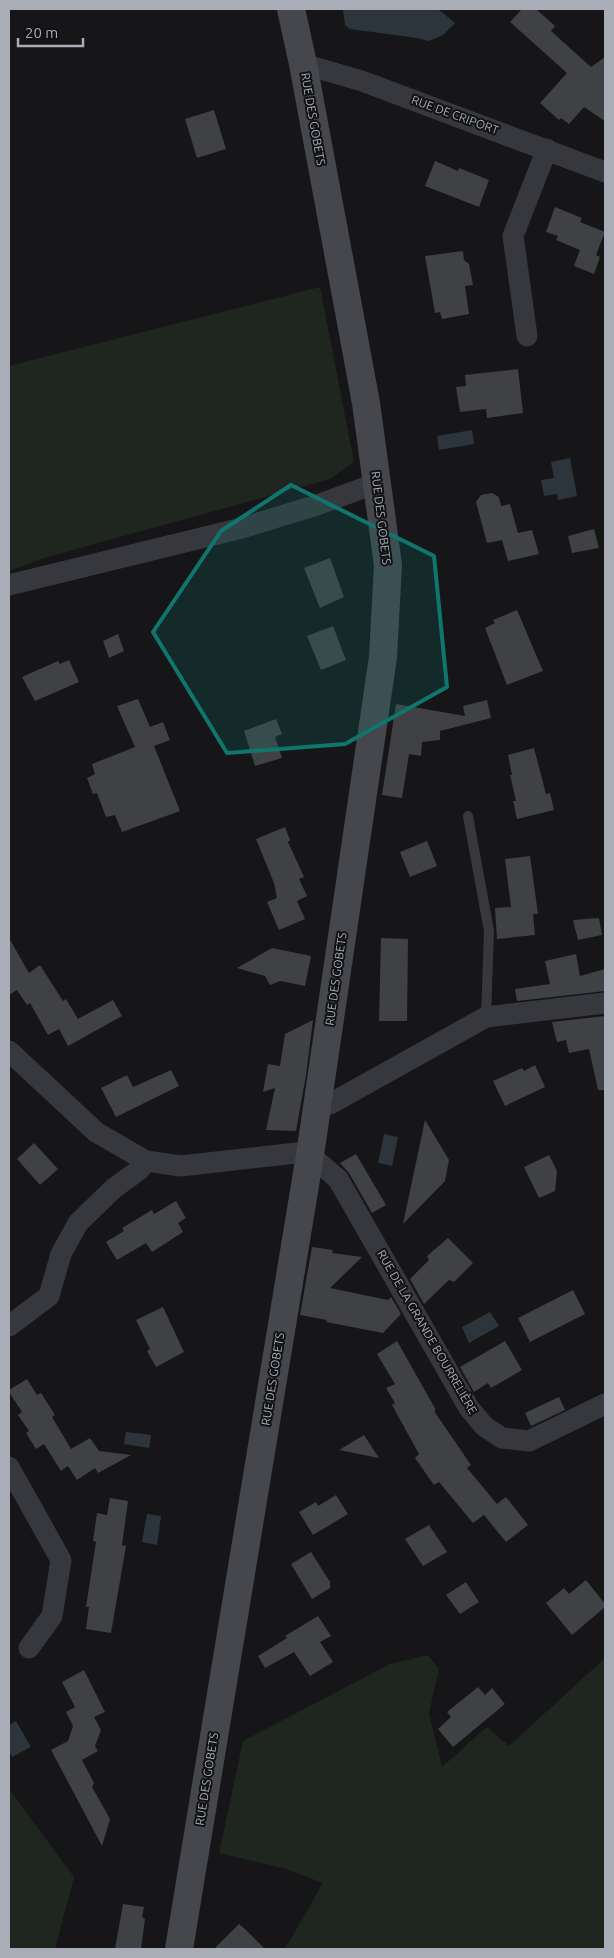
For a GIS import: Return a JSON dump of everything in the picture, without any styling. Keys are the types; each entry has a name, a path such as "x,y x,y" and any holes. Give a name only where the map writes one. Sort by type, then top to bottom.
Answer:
{"main road":[{"name":"RUE DES GOBETS","path":"179,1949 310,1155 383,657 388,565 366,403 303,64 291,9"}],"street":[{"name":"RUE DE CRIPORT","path":"303,64 362,81 605,172"},
{"path":"527,336 513,236 547,150"},
{"path":"9,585 242,528 317,505 377,483"},
{"path":"317,1103 330,1104 486,1017 605,1003"},
{"path":"9,1051 96,1132 146,1161 181,1166 296,1153 310,1155"},
{"name":"RUE DE LA GRANDE BOURRELIÈRE","path":"310,1155 338,1178 469,1408 484,1426 502,1438 529,1441 605,1404"},
{"path":"9,1326 49,1296 61,1254 78,1223 113,1189 139,1170 146,1161"},
{"path":"9,1467 62,1560 52,1616 29,1648"}],"lane":[{"path":"468,816 489,931 486,1017"}],"highlighted area":[{"path":"291,485 434,556 447,687 345,744 227,753 153,632 221,531"}],"shaded area":[{"path":"343,9 438,9 455,23 443,35 429,41 350,29 345,25"},
{"path":"320,287 354,462 330,479 44,558 9,571 9,366"},
{"path":"472,430 474,444 439,450 437,436"},
{"path":"570,458 577,496 558,500 557,494 544,496 541,480 554,478 551,462"},
{"path":"384,1134 398,1137 392,1166 378,1163"},
{"path":"490,1312 499,1326 469,1343 462,1327"},
{"path":"126,1432 151,1435 149,1448 124,1444"},
{"path":"147,1514 161,1516 157,1545 142,1542"},
{"path":"428,1655 439,1669 429,1713 442,1767 487,1727 509,1746 605,1658 605,1949 285,1949 323,1883 283,1868 219,1853 243,1741 390,1664"},
{"path":"16,1721 31,1747 12,1757 9,1752 9,1725"},
{"path":"9,1789 74,1877 55,1949 9,1949"}],"building":[{"path":"522,9 536,9 555,26 551,31 591,67 605,57 605,121 584,107 569,124 561,118 559,120 540,103 567,73 510,22"},
{"path":"214,110 226,149 197,158 185,119"},
{"path":"435,161 458,171 459,168 489,180 479,207 425,186"},
{"path":"555,207 582,218 580,222 605,232 596,255 600,257 594,274 574,266 580,250 556,240 558,236 546,232"},
{"path":"463,251 464,260 469,264 473,285 465,286 469,314 442,319 440,312 435,313 425,256"},
{"path":"518,369 523,413 487,418 486,409 460,412 456,387 466,386 465,375"},
{"path":"492,493 499,497 501,506 510,504 518,533 532,530 539,554 508,561 502,540 487,543 476,502 481,495"},
{"path":"594,529 599,548 572,553 568,536"},
{"path":"330,558 344,597 320,608 304,568"},
{"path":"517,610 543,671 507,685 485,628 495,623 493,620"},
{"path":"333,626 346,660 321,670 307,636"},
{"path":"118,634 124,651 109,658 103,641"},
{"path":"69,660 79,682 35,701 22,677 58,661 60,664"},
{"path":"138,699 150,727 163,722 170,740 154,746 180,811 122,832 115,815 106,817 97,793 93,794 87,778 95,774 92,764 135,747 117,706"},
{"path":"487,700 491,718 440,731 440,740 422,742 421,756 409,754 402,798 382,795 396,704 465,716 463,706"},
{"path":"276,719 282,734 275,737 282,758 255,766 244,731"},
{"path":"534,748 546,794 550,793 554,810 517,819 513,801 516,801 508,755"},
{"path":"285,827 290,840 288,842 304,877 299,879 307,896 297,901 305,919 279,930 267,902 277,898 274,883 256,839"},
{"path":"427,841 437,866 410,877 400,852"},
{"path":"530,856 538,914 533,914 535,935 497,939 495,908 511,907 505,859"},
{"path":"599,918 602,935 578,940 573,920"},
{"path":"9,938 29,973 40,965 63,1001 66,999 78,1019 113,1000 122,1016 68,1046 59,1029 48,1035 30,1003 27,1005 17,990 9,995"},
{"path":"381,938 408,939 407,1021 379,1021"},
{"path":"272,948 311,956 305,986 280,981 270,985 265,976 237,968"},
{"path":"576,954 580,976 605,969 605,991 517,1001 515,989 550,984 545,961"},
{"path":"605,1016 605,1090 598,1090 589,1049 569,1053 566,1040 557,1042 552,1022"},
{"path":"313,1020 296,1131 266,1130 275,1088 263,1092 268,1064 280,1066 285,1034"},
{"path":"535,1065 545,1087 505,1106 493,1081 522,1068 524,1071"},
{"path":"171,1070 179,1086 116,1117 101,1088 127,1075 133,1087"},
{"path":"425,1120 449,1160 445,1181 403,1224"},
{"path":"34,1143 58,1169 40,1185 17,1159"},
{"path":"356,1154 386,1205 372,1213 349,1173 340,1163"},
{"path":"549,1155 557,1171 555,1191 539,1198 524,1167"},
{"path":"176,1201 186,1218 178,1223 183,1232 152,1252 146,1243 117,1260 106,1242 124,1231 122,1228 152,1210 154,1214"},
{"path":"448,1238 473,1263 454,1282 449,1280 424,1304 410,1279 429,1260 427,1256"},
{"path":"312,1247 333,1250 332,1253 362,1257 330,1288 388,1300 391,1297 401,1314 383,1333 300,1315"},
{"path":"573,1290 585,1314 530,1342 518,1318"},
{"path":"163,1307 184,1352 156,1367 147,1351 150,1349 136,1320"},
{"path":"397,1341 436,1410 434,1411 471,1465 467,1468 497,1504 506,1497 528,1525 506,1542 484,1515 473,1523 439,1482 434,1485 415,1458 419,1454 392,1405 395,1403 386,1388 395,1384 377,1354"},
{"path":"505,1341 522,1370 491,1388 488,1383 474,1392 460,1367"},
{"path":"27,1379 37,1395 41,1393 55,1415 52,1417 71,1449 90,1438 99,1451 131,1455 98,1473 95,1468 77,1480 68,1466 61,1471 44,1444 36,1449 26,1433 29,1431 18,1415 22,1412 9,1392 9,1390"},
{"path":"559,1397 565,1410 531,1426 525,1413"},
{"path":"364,1435 379,1458 339,1450"},
{"path":"336,1495 348,1514 313,1535 299,1512 316,1502 318,1506"},
{"path":"110,1498 128,1501 122,1545 126,1546 111,1633 86,1629 89,1607 86,1607 96,1542 93,1541 97,1513 107,1515"},
{"path":"429,1525 447,1552 423,1566 405,1539"},
{"path":"311,1552 330,1582 330,1588 312,1599 291,1564"},
{"path":"586,1580 605,1604 605,1607 572,1635 546,1603 564,1588 569,1594"},
{"path":"466,1582 479,1602 460,1614 446,1595"},
{"path":"318,1616 331,1636 320,1642 333,1662 310,1676 294,1652 265,1668 258,1656 287,1638 285,1636"},
{"path":"84,1670 105,1712 94,1717 101,1730 95,1746 98,1751 82,1760 94,1783 92,1787 110,1819 102,1846 51,1750 68,1741 73,1726 66,1712 75,1707 62,1682"},
{"path":"478,1687 485,1695 492,1688 505,1704 453,1747 438,1729 451,1717 447,1712"},
{"path":"123,1904 144,1907 142,1917 145,1919 141,1949 115,1949"},
{"path":"239,1924 246,1930 265,1949 214,1949"}]}
